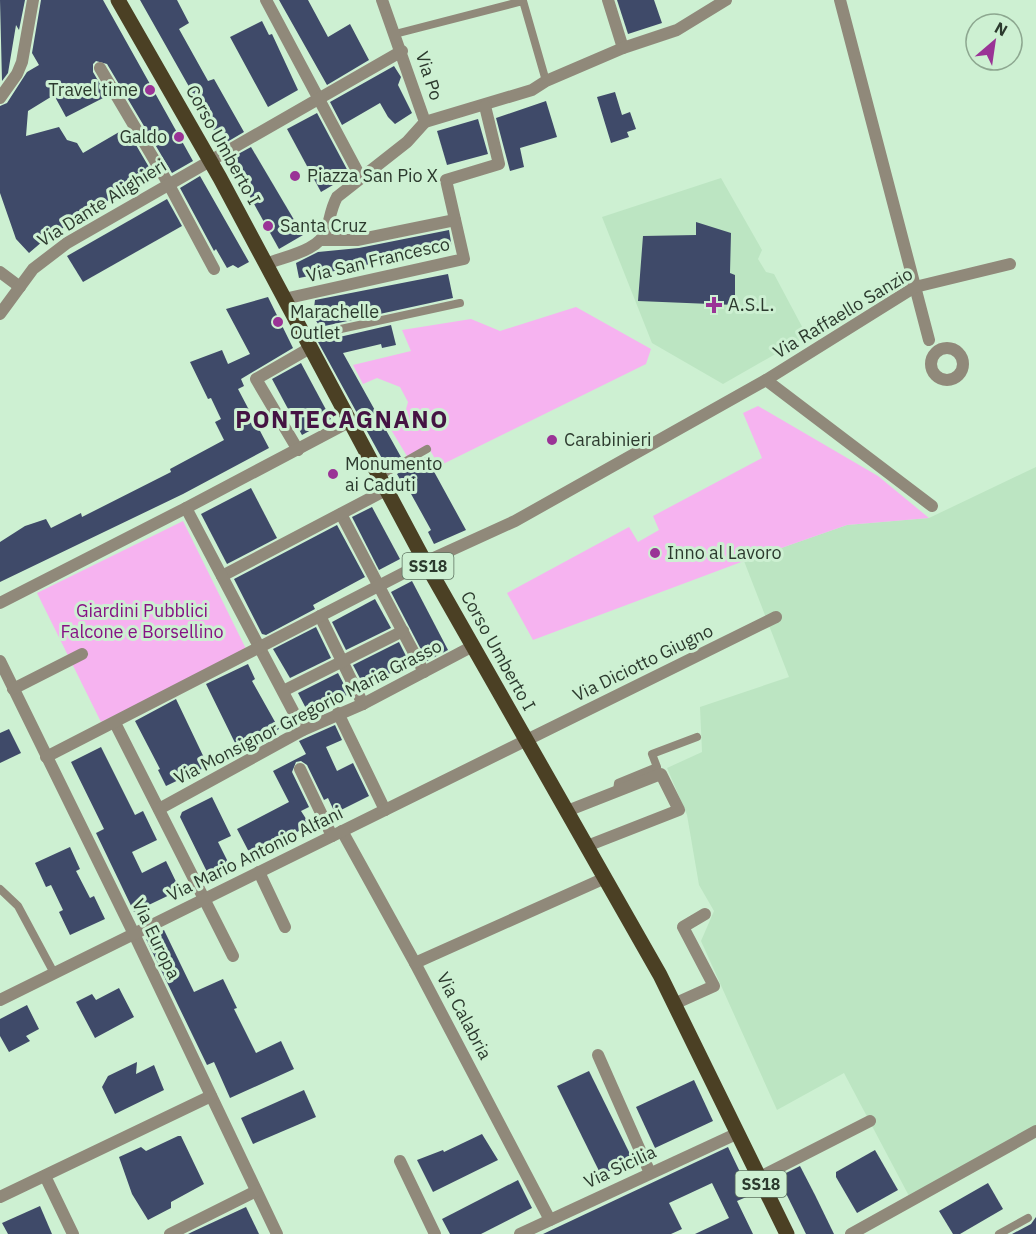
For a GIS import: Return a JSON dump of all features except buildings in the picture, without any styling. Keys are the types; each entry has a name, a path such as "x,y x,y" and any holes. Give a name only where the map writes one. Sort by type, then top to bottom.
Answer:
{"main road":[{"name":"Corso Umberto I","path":"118,0 266,264 425,562 674,1004 736,1134"},
{"name":"SS18","path":"736,1134 787,1234"}],"street":[{"path":"0,98 17,74 33,0"},
{"path":"266,0 316,98 361,178"},
{"name":"Via Po","path":"321,240 337,197 407,142 426,122 382,0"},
{"path":"608,0 623,48"},
{"path":"426,122 532,90 546,81 623,48 677,30 726,0"},
{"path":"840,0 929,340 933,372 941,379 952,380 961,373 962,357 955,349 929,340"},
{"name":"Via Dante Alighieri","path":"0,314 42,260 67,243 316,98 402,51"},
{"path":"100,68 168,183 214,269"},
{"name":"Via San Francesco","path":"284,299 464,259 446,180 499,164 485,106"},
{"path":"266,264 317,244 321,240 357,240 455,220"},
{"name":"Via Raffaello Sanzio","path":"46,757 425,562 515,520 766,380 915,287 1010,264"},
{"path":"0,272 20,286"},
{"path":"298,450 256,379 307,343"},
{"path":"931,362 935,352 945,347"},
{"name":"Via Raffaello Sanzio","path":"766,380 932,506"},
{"path":"0,603 349,422"},
{"path":"222,576 341,514 382,483"},
{"path":"186,508 303,730"},
{"path":"341,514 424,672"},
{"path":"320,616 363,704"},
{"name":"Via Diciotto Giugno","path":"526,740 776,617"},
{"path":"283,690 403,631"},
{"name":"Via Monsignor Gregorio Maria Grasso","path":"159,809 303,730 338,712 363,704 473,646"},
{"path":"13,688 82,654"},
{"name":"Via Europa","path":"0,661 134,934 275,1234"},
{"path":"338,712 385,810"},
{"path":"116,723 233,956"},
{"name":"Via Mario Antonio Alfani","path":"0,1000 526,740"},
{"name":"Via Calabria","path":"300,769 415,963 550,1220"},
{"path":"567,811 661,774 679,810 587,846"},
{"path":"259,872 285,927"},
{"path":"415,963 605,878"},
{"path":"674,1004 714,986 683,927 705,914"},
{"path":"598,1055 650,1173"},
{"path":"0,1197 211,1096"},
{"path":"758,1178 870,1121"},
{"path":"851,1234 1036,1131"},
{"name":"Via Sicilia","path":"520,1234 736,1134"},
{"path":"400,1161 435,1234"},
{"path":"45,1176 73,1234"},
{"path":"173,1233 256,1191"}],"lane":[{"path":"395,34 523,1 546,81"},
{"path":"307,343 460,303"},
{"path":"382,483 427,449"},
{"path":"616,791 618,783 657,766 652,754 697,737"},
{"path":"0,889 18,906 54,974"},
{"path":"999,1234 1028,1218"}],"shaded area":[{"name":"A.S.L.","path":"721,178 762,250 758,259 766,272 774,274 807,336 723,384 652,343 602,217"},
{"path":"1036,467 1036,1126 909,1196 844,1073 777,1110 701,941 714,911 699,885 687,815 667,768 702,752 700,707 789,677 744,561 847,525 929,518"}],"green space":[{"path":"576,307 651,349 646,364 439,466 430,450 410,461 390,428 403,420 408,402 400,387 377,378 363,384 353,365 411,351 402,330 471,319 500,331"},
{"path":"758,406 878,476 929,518 847,525 533,640 507,593 629,527 638,542 659,530 653,516 762,458 743,413"},
{"name":"Giardini Pubblici Falcone e Borsellino","path":"183,521 247,651 101,722 37,593"}],"place":[{"name":"Travel time","path":"150,90"},
{"name":"Galdo","path":"179,137"},
{"name":"Piazza San Pio X","path":"295,176"},
{"name":"Santa Cruz","path":"268,226"},
{"name":"A.S.L.","path":"714,305"},
{"name":"Marachelle Outlet","path":"278,322"},
{"name":"Carabinieri","path":"552,440"},
{"name":"Monumento ai Caduti","path":"333,474"},
{"name":"Inno al Lavoro","path":"655,553"}],"district":[{"name":"PONTECAGNANO","path":"342,420"}]}
